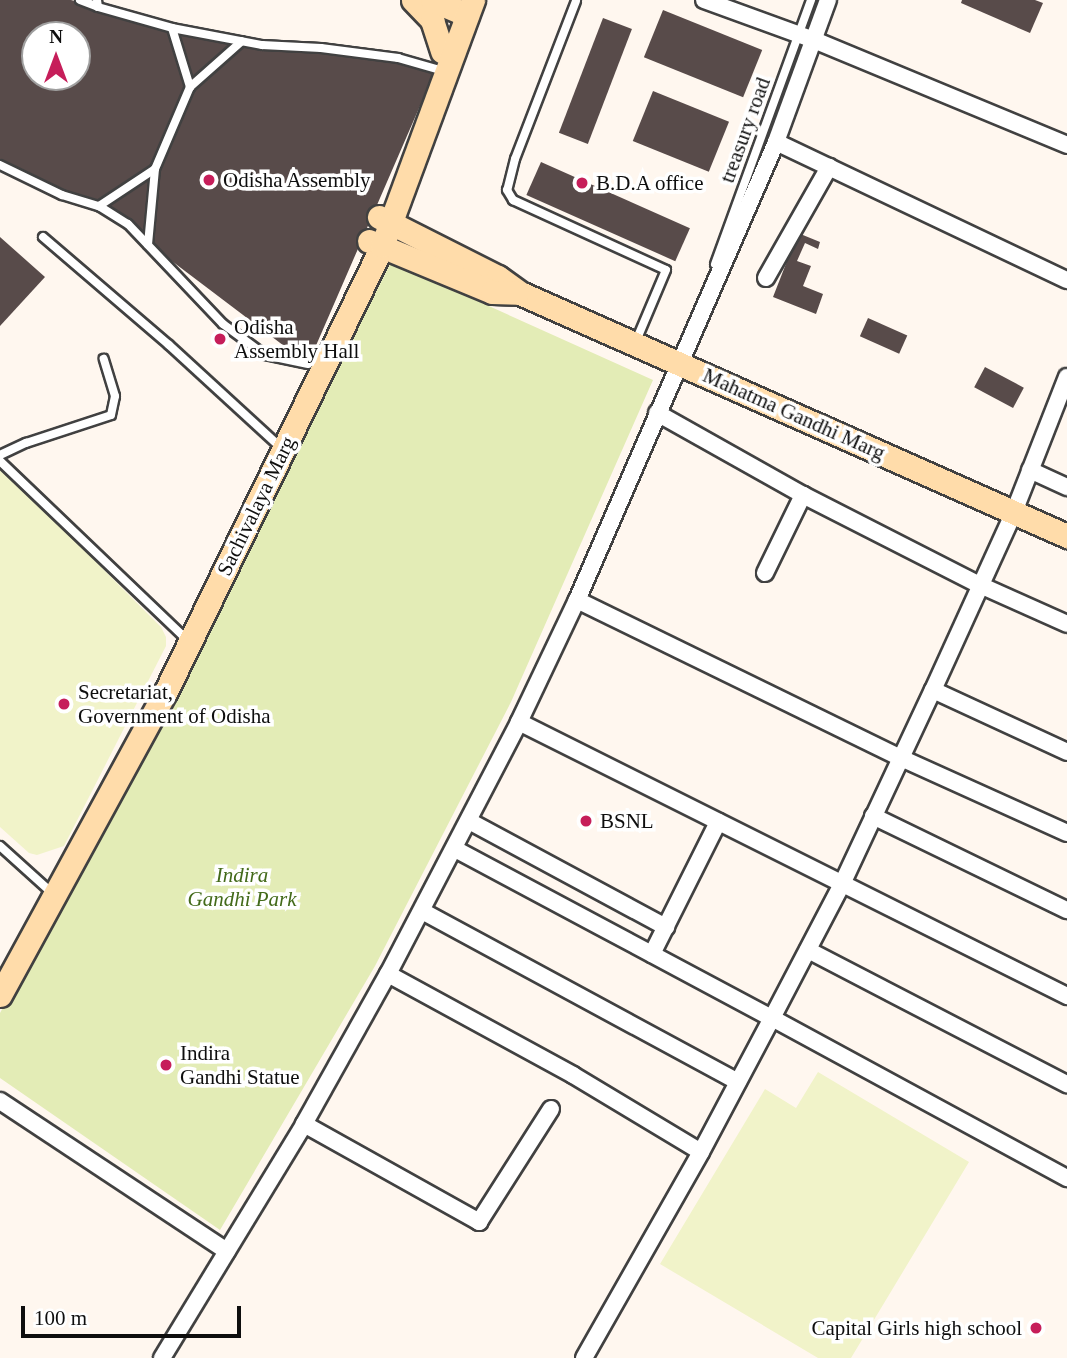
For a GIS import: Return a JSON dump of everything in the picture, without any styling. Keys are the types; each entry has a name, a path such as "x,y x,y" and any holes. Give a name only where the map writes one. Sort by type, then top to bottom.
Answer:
{"street":[{"path":"413,0 432,20 439,60"},
{"path":"432,0 465,6"},
{"path":"704,0 799,34 1067,145"},
{"path":"162,1358 304,1124 456,849 519,722 577,600 776,142 828,0"},
{"name":"Sachivalaya Marg","path":"386,220 439,60 465,6"},
{"name":"Sachivalaya Marg","path":"0,995 166,691 386,220 465,6"},
{"path":"776,142 1067,280"},
{"path":"766,278 829,167"},
{"name":"Mahatma Gandhi Marg","path":"386,220 498,277 520,293 635,344 681,358 1067,536"},
{"name":"Sachivalaya Marg","path":"2,972 51,892 278,445 308,364 375,243"},
{"name":"Mahatma Gandhi Marg","path":"375,243 492,292 520,293"},
{"path":"584,1358 701,1152 842,884 1014,512 1067,377"},
{"path":"657,413 803,495 981,585 1067,624"},
{"path":"1030,470 1067,487"},
{"path":"765,573 803,495"},
{"path":"577,600 901,758 1067,833"},
{"path":"933,690 1067,752"},
{"path":"519,722 1067,996"},
{"path":"873,816 1067,910"},
{"path":"469,821 666,927"},
{"path":"652,954 718,822"},
{"path":"456,849 1067,1178"},
{"path":"422,911 738,1082"},
{"path":"808,950 1067,1084"},
{"path":"388,974 573,1075 701,1152"},
{"path":"0,1101 227,1251"},
{"path":"304,1124 479,1222 551,1109"}],"lane":[{"path":"80,0 172,28 242,41 439,60"},
{"name":"treasury road","path":"681,358 811,0"},
{"path":"576,1 515,159 507,190 513,200 666,270 635,344"},
{"path":"172,28 190,87"},
{"path":"148,245 155,169 190,87 242,41"},
{"path":"0,165 61,195 99,206 128,224 223,324 265,355 308,364"},
{"path":"99,206 155,169"},
{"path":"43,237 169,345 278,445"},
{"path":"0,455 26,443 111,415 115,396 104,359"},
{"path":"0,461 182,635"},
{"path":"0,846 51,892"}],"green space":[{"name":"Indira Gandhi Park","path":"391,262 653,380 511,702 375,966 220,1230 0,1078 0,1013 193,654"},
{"path":"0,466 161,627 166,637 166,646 64,846 37,855 29,853 0,827"},
{"path":"818,1072 969,1162 851,1358 818,1358 660,1264 765,1089 796,1108"}],"building":[{"name":"Odisha Assembly Hall","path":"0,0 71,0 172,28 262,45 398,58 436,69 308,364 99,206 62,195 0,165"},
{"path":"962,0 1035,0 1043,3 1030,33 961,3"},
{"path":"663,10 762,50 743,97 644,57"},
{"path":"603,18 632,29 588,144 559,133"},
{"path":"653,91 729,122 709,172 633,141"},
{"path":"541,162 690,228 675,261 526,195"},
{"path":"798,233 820,242 818,249 805,243 797,261 811,266 803,286 823,294 816,314 773,297"},
{"path":"0,237 45,277 0,326"},
{"path":"868,318 907,335 899,354 860,336"},
{"path":"985,367 1024,388 1013,408 974,387"}],"place":[{"name":"Odisha Assembly","path":"209,180"},
{"name":"B.D.A office","path":"582,183"},
{"name":"Odisha Assembly Hall","path":"220,339"},
{"name":"Secretariat, Government of Odisha","path":"64,704"},
{"name":"BSNL","path":"586,821"},
{"name":"Indira Gandhi Statue","path":"166,1065"},
{"name":"Capital Girls high school","path":"1036,1328"}]}
